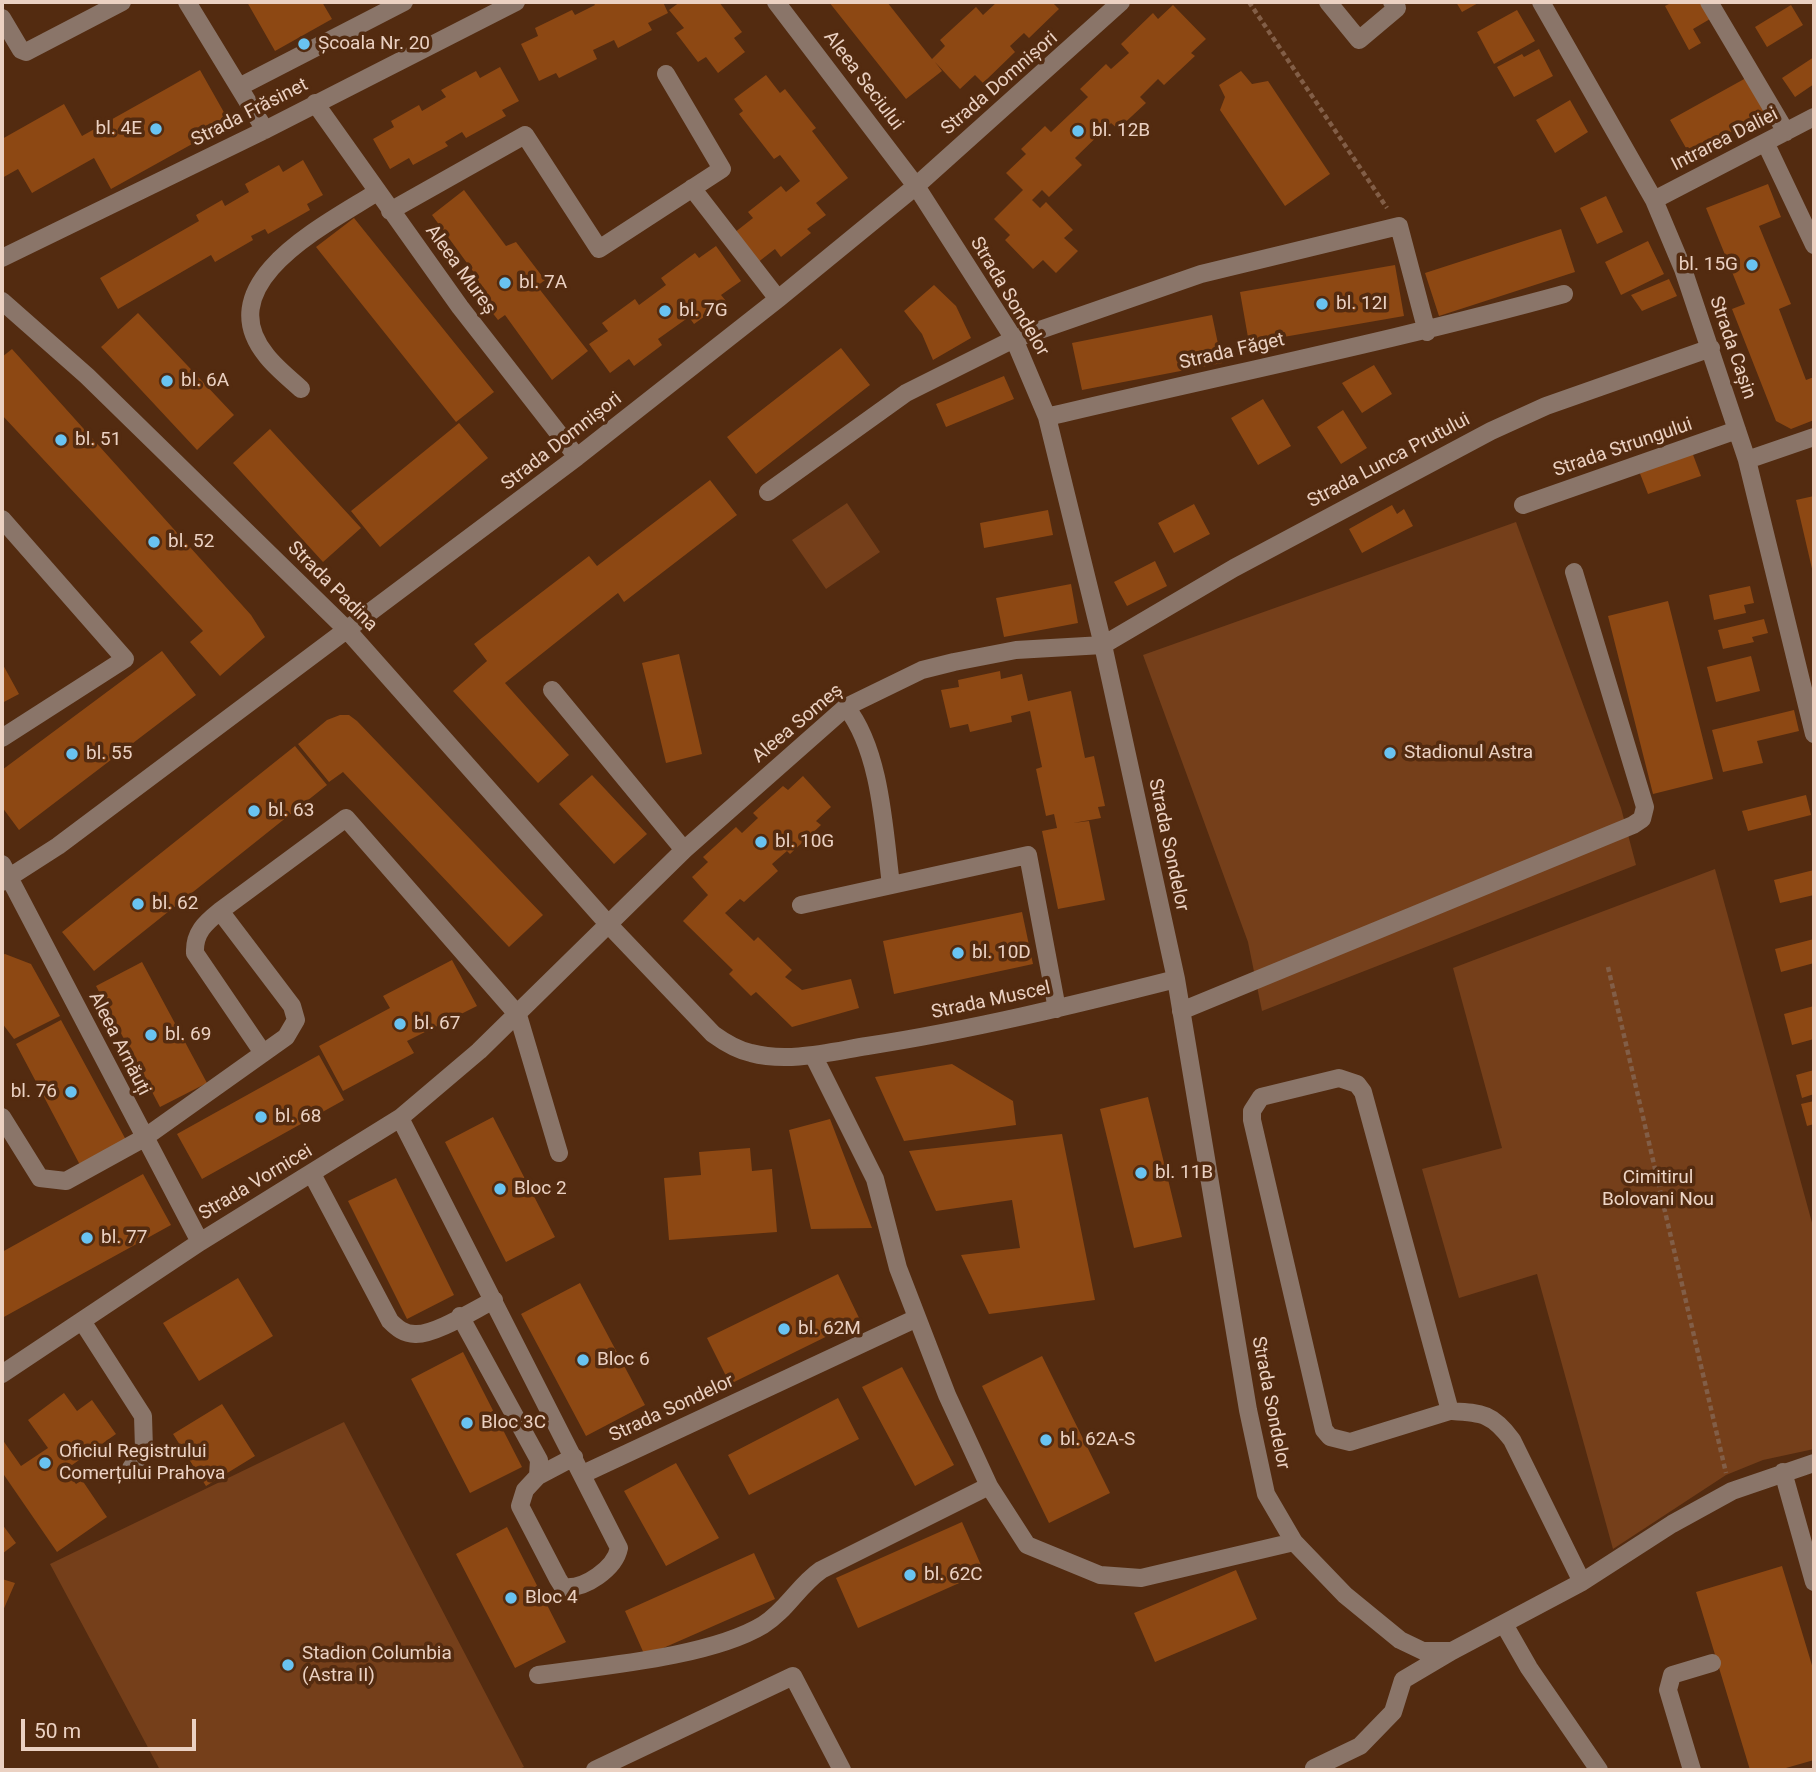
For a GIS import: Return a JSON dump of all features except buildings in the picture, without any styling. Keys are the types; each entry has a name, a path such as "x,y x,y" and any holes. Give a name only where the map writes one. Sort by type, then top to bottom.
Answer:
{"street":[{"path":"2,18 21,50 26,52 122,2"},
{"path":"187,2 265,130"},
{"path":"239,87 404,2"},
{"name":"Strada Frăsinet","path":"2,258 265,130 516,2"},
{"name":"Aleea Seciului","path":"776,2 916,186"},
{"name":"Strada Domnișori","path":"4,875 58,846 578,457 916,186 1121,2"},
{"path":"1328,2 1359,40 1397,8 1392,2"},
{"name":"Strada Cașin","path":"1541,2 1654,200 1683,269 1747,460 1814,734"},
{"path":"1709,2 1786,132"},
{"path":"390,211 525,135 599,249 722,169 666,74"},
{"name":"Aleea Mureș","path":"316,103 460,307 578,457"},
{"name":"Intrarea Daliei","path":"1654,200 1814,117"},
{"path":"1766,144 1814,245"},
{"name":"Strada Sondelor","path":"916,186 1014,339 1047,417 1103,645 1175,979 1248,1410 1266,1494 1294,1542 1345,1595 1400,1640 1423,1651 1452,1651 1505,1626 1582,1582 1672,1524 1732,1492 1814,1463"},
{"path":"692,188 778,299"},
{"path":"300,389 264,354 252,326 252,301 262,278 285,252 377,192"},
{"path":"768,492 906,393 1014,339 1201,275 1399,226 1427,332"},
{"name":"Strada Făget","path":"1047,417 1248,369 1427,332 1564,294"},
{"name":"Strada Padina","path":"2,301 107,394 348,631 609,925"},
{"name":"Strada Lunca Prutului","path":"1103,645 1234,568 1492,430 1546,406 1711,348"},
{"name":"Strada Strungului","path":"1523,505 1737,430"},
{"path":"1747,460 1814,438"},
{"path":"2,519 125,659 2,738"},
{"path":"1181,1011 1642,819 1645,807 1574,572"},
{"name":"Aleea Someș","path":"609,925 684,849 846,707 922,670 954,662 1016,650 1103,645"},
{"path":"552,690 684,849"},
{"path":"846,707 862,726 880,799 891,885"},
{"path":"264,1053 195,953 194,939 206,922 346,818 518,1015 559,1153"},
{"path":"801,905 1028,855 1057,1009"},
{"name":"Aleea Arnăuți","path":"4,875 200,1242"},
{"path":"2,1117 40,1178 53,1182 66,1181 144,1138 264,1053 293,1028 296,1020 292,1006 220,911"},
{"name":"Strada Vornicei","path":"2,1374 200,1242 400,1118 518,1015 609,925"},
{"name":"Strada Muscel","path":"609,925 713,1034 729,1045 771,1056 814,1055 909,1040 1057,1009 1175,979"},
{"path":"814,1055 875,1180 898,1268 947,1395 989,1486 1027,1545 1100,1575 1141,1578 1294,1542"},
{"path":"1450,1410 1363,1092 1357,1084 1339,1078 1267,1093 1256,1104 1252,1119 1324,1430 1330,1437 1350,1443 1450,1410 1481,1412 1499,1422 1512,1440 1582,1582"},
{"path":"400,1118 583,1474 619,1548 617,1560 610,1568 572,1588 563,1587 520,1506 525,1490 538,1476 574,1457"},
{"path":"312,1174 390,1321 402,1332 413,1335 426,1333 494,1300"},
{"path":"460,1316 539,1460 538,1476"},
{"name":"Strada Sondelor","path":"583,1474 917,1318"},
{"path":"82,1321 143,1416 144,1449 131,1468"},
{"path":"1783,1472 1814,1582"},
{"path":"538,1675 665,1656 744,1635 778,1615 803,1584 821,1570 989,1486"},
{"path":"1505,1626 1529,1668 1599,1770"},
{"path":"1314,1768 1360,1746 1393,1712 1403,1680 1452,1651"},
{"path":"1692,1770 1668,1689 1672,1675 1712,1663"},
{"path":"595,1770 793,1675 842,1770"}],"path":[{"path":"1249,2 1399,226"},
{"path":"1608,967 1732,1492"}],"green space":[{"path":"847,503 880,552 826,589 792,540"},
{"name":"Stadionul Astra","path":"1516,522 1621,808 1636,865 1262,1011 1248,942 1143,655"},
{"name":"Cimitirul Bolovani Nou","path":"1715,869 1814,1230 1814,1449 1763,1460 1726,1475 1613,1549 1537,1274 1459,1298 1422,1169 1502,1148 1453,968"},
{"name":"Stadion Columbia (Astra II)","path":"344,1422 524,1767 517,1770 160,1770 50,1564"}],"place":[{"name":"Școala Nr. 20","path":"304,44"},
{"name":"bl. 4E","path":"156,129"},
{"name":"bl. 12B","path":"1078,131"},
{"name":"bl. 15G","path":"1752,265"},
{"name":"bl. 7A","path":"505,283"},
{"name":"bl. 12I","path":"1322,304"},
{"name":"bl. 7G","path":"665,311"},
{"name":"bl. 6A","path":"167,381"},
{"name":"bl. 51","path":"61,440"},
{"name":"bl. 52","path":"154,542"},
{"name":"Stadionul Astra","path":"1390,753"},
{"name":"bl. 55","path":"72,754"},
{"name":"bl. 63","path":"254,811"},
{"name":"bl. 10G","path":"761,842"},
{"name":"bl. 62","path":"138,904"},
{"name":"bl. 10D","path":"958,953"},
{"name":"bl. 67","path":"400,1024"},
{"name":"bl. 69","path":"151,1035"},
{"name":"bl. 76","path":"71,1092"},
{"name":"bl. 68","path":"261,1117"},
{"name":"bl. 11B","path":"1141,1173"},
{"name":"Bloc 2","path":"500,1189"},
{"name":"bl. 77","path":"87,1238"},
{"name":"bl. 62M","path":"784,1329"},
{"name":"Bloc 6","path":"583,1360"},
{"name":"Bloc 3C","path":"467,1423"},
{"name":"bl. 62A-S","path":"1046,1440"},
{"name":"Oficiul Registrului Comerțului Prahova","path":"45,1463"},
{"name":"bl. 62C","path":"910,1575"},
{"name":"Bloc 4","path":"511,1598"},
{"name":"Stadion Columbia (Astra II)","path":"288,1665"}]}
